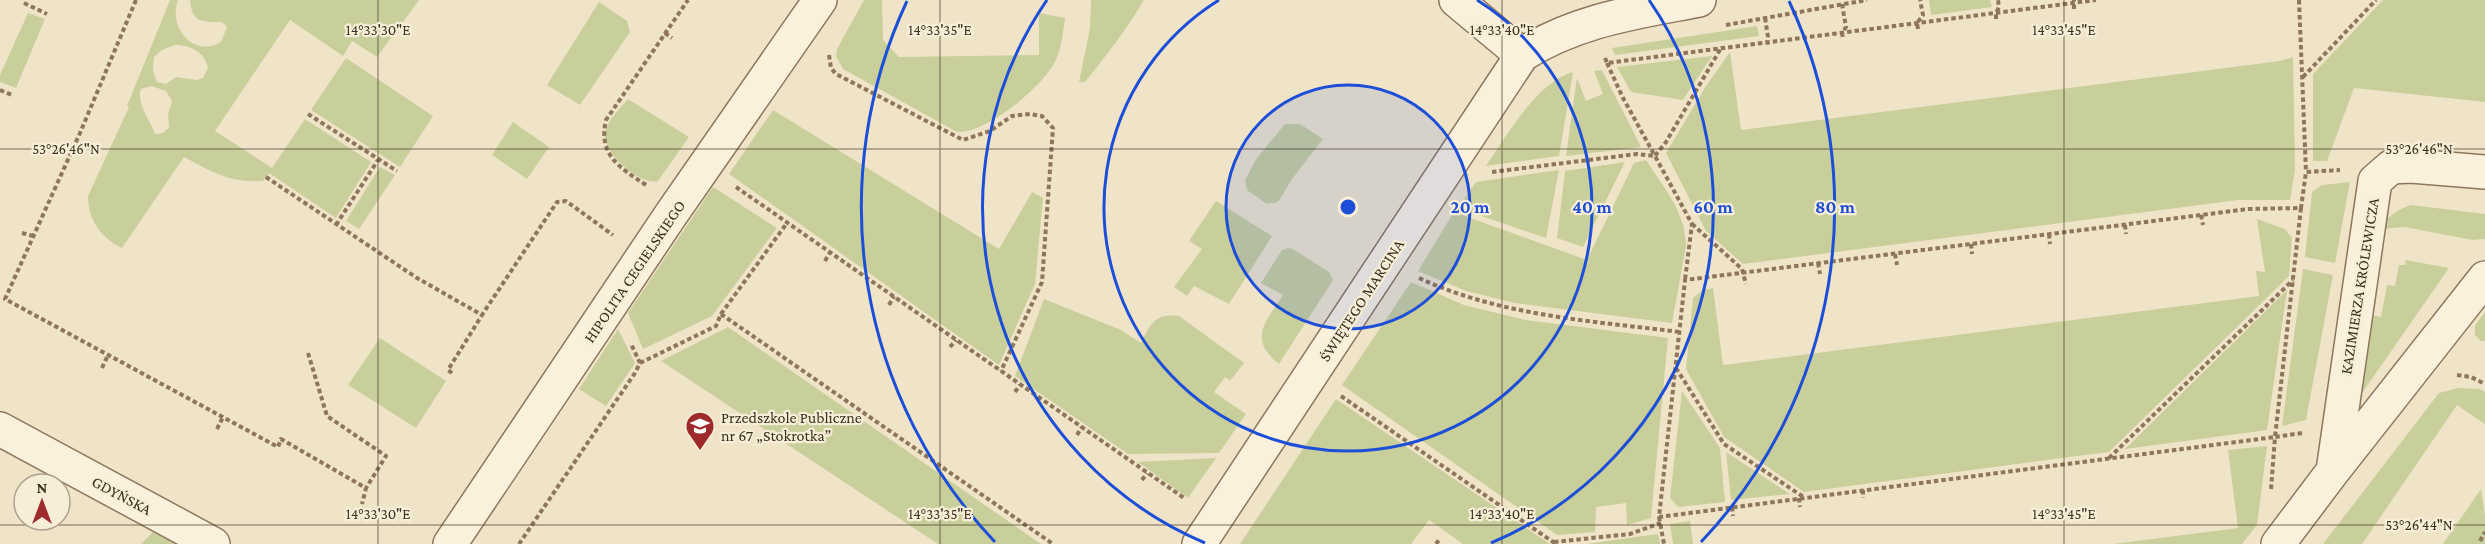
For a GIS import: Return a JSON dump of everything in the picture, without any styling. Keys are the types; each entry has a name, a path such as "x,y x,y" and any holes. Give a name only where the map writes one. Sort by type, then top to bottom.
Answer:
{"street":[{"name":"HIPOLITA CEGIELSKIEGO","path":"450,544 611,303 820,0"},
{"path":"1456,0 1522,55 1547,39 1586,23 1700,0"},
{"name":"ŚWIĘTEGO MARCINA","path":"1199,544 1522,55"},
{"name":"KAZIMIERZA KRÓLEWICZA","path":"2333,471 2375,181 2391,167 2412,166 2485,172"},
{"path":"2278,544 2485,278"},
{"name":"GDYŃSKA","path":"0,429 213,544"}],"path":[{"path":"136,0 80,132 5,298 278,447 281,440 366,488"},
{"path":"650,186 615,162 606,150 602,136 606,120 688,0"},
{"path":"1723,26 1868,0"},
{"path":"1918,29 1917,23 1923,15 1920,0"},
{"path":"1996,19 1998,0"},
{"path":"1607,63 1721,48 1766,45 2096,0"},
{"path":"2271,494 2275,437 2306,172 2299,0"},
{"path":"2302,78 2376,0"},
{"path":"2074,2 2074,9"},
{"path":"24,3 47,14"},
{"path":"1842,4 1846,27 1842,35"},
{"path":"1765,18 1768,37 1766,45"},
{"path":"665,33 672,38"},
{"path":"1655,156 1666,142 1721,48"},
{"path":"829,51 829,61 836,74 963,140 990,131 1012,116 1030,114 1042,116 1053,128 1042,282 1001,371"},
{"path":"1604,56 1623,98 1692,224 1744,273 1746,284"},
{"path":"0,90 12,95"},
{"path":"308,114 397,171"},
{"path":"1485,172 1637,154 1655,156"},
{"path":"336,225 378,160"},
{"path":"706,166 1194,504"},
{"path":"2306,172 2343,170 2375,181"},
{"path":"266,177 417,278 482,315"},
{"path":"452,373 448,370 520,255 557,202 566,201 618,238"},
{"path":"1685,280 2201,214 2248,209 2301,208"},
{"path":"2201,214 2203,225"},
{"path":"519,544 640,363 716,326 721,314 786,223"},
{"path":"1664,544 1659,517 1692,224"},
{"path":"2125,225 2126,234"},
{"path":"22,233 33,236"},
{"path":"2049,234 2050,244"},
{"path":"1971,244 1972,255"},
{"path":"825,261 830,252"},
{"path":"1895,254 1897,265"},
{"path":"520,255 526,260"},
{"path":"1818,263 1820,274"},
{"path":"1419,278 1475,301 1534,314 1680,332"},
{"path":"2109,458 2293,280"},
{"path":"889,305 894,297"},
{"path":"611,303 640,363"},
{"path":"721,314 1053,544"},
{"path":"950,347 956,340"},
{"path":"308,353 327,416 386,456 366,488 362,504"},
{"path":"102,368 108,355"},
{"path":"1676,367 1724,444 1806,498"},
{"path":"1311,375 1555,543 1630,534 1661,524"},
{"path":"1015,392 1020,385"},
{"path":"217,429 223,417"},
{"path":"1077,435 1082,427"},
{"path":"1659,517 2338,427"},
{"path":"2138,455 2139,462"},
{"path":"2062,465 2063,472"},
{"path":"1143,480 1147,473"},
{"path":"1992,473 1993,482"},
{"path":"1926,482 1927,490"},
{"path":"1863,490 1863,498"},
{"path":"1799,498 1800,507"},
{"path":"1732,507 1733,516"},
{"path":"2480,541 2485,532"}],"green space":[{"path":"170,0 178,0 177,21 185,38 201,46 211,46 221,42 227,27 222,22 199,20 193,13 190,0 419,0 377,57 352,41 343,56 290,20 215,131 272,168 305,119 371,162 336,218 269,173 263,181 241,180 213,172 184,157 122,248 108,239 97,227 90,213 88,196 129,107 127,106","holes":["175,45 196,50 204,58 208,68 203,78 197,80 176,77 166,84 157,82 153,71 154,57 162,50","151,86 166,91 172,101 168,114 169,128 163,133 155,134 140,100 141,89"]},
{"path":"864,0 882,0 883,40 899,57 1039,55 1039,13 1065,18 1061,44 1056,60 1049,71 1027,95 998,117 983,125 969,131 957,132 843,69 836,56 837,49"},
{"path":"1091,0 1144,0 1093,72 1085,82 1079,82 1090,28"},
{"path":"1929,0 1990,0 1992,7 1931,15"},
{"path":"2383,0 2485,0 2485,102 2354,88 2327,161 2313,161 2313,74"},
{"path":"599,2 627,21 630,32 580,105 547,85"},
{"path":"28,13 45,19 16,88 0,82 0,75"},
{"path":"1757,26 1759,36 1615,55 1612,48"},
{"path":"1730,52 1741,130 2280,61 2293,57 2295,170 2290,200 2238,200 1743,264 1706,231 1666,153 1706,86"},
{"path":"1712,56 1683,100 1631,92 1617,67"},
{"path":"346,58 433,116 400,167 311,110"},
{"path":"1602,70 1641,147 1566,156 1577,78 1586,101 1603,94 1594,71"},
{"path":"1573,72 1559,156 1486,166 1535,98 1560,78"},
{"path":"628,99 689,137 658,181 642,179 633,174 610,151 606,143 605,135 608,125"},
{"path":"773,110 999,249 1032,192 1043,198 1035,284 999,365 729,174"},
{"path":"513,122 549,147 527,179 492,155"},
{"path":"1285,124 1300,124 1323,139 1292,179 1278,202 1267,204 1247,190 1245,180 1257,158"},
{"path":"1646,160 1678,211 1685,234 1686,246 1672,323 1515,303 1466,291 1418,271 1454,212 1587,260 1634,163"},
{"path":"1625,162 1583,247 1557,238 1565,171"},
{"path":"380,167 395,175 359,229 346,221"},
{"path":"1559,170 1546,238 1458,208 1476,182"},
{"path":"2350,182 2335,263 2305,257 2312,192 2322,185"},
{"path":"713,187 777,228 712,316 643,349 628,313"},
{"path":"1216,201 1272,236 1229,304 1194,286 1187,296 1174,287 1202,249 1189,241"},
{"path":"2411,205 2485,214 2485,239 2472,240 2405,227 2379,229 2393,214"},
{"path":"2257,219 2285,229 2292,238 2289,276 2109,452 1804,492 1724,437 1686,369 1693,298 1703,290 1713,288 1723,365 2259,296 2256,271 2265,272"},
{"path":"1288,248 1329,272 1333,280 1279,364 1269,355 1262,338 1266,322 1283,295 1261,283 1282,250"},
{"path":"2406,260 2449,268 2346,416 2363,313 2381,317 2387,285 2395,286 2399,265 2405,265"},
{"path":"2303,269 2333,275 2306,420 2282,426"},
{"path":"1411,282 1464,305 1526,320 1668,338 1651,518 1627,525 1626,503 1596,507 1595,532 1557,535 1342,385"},
{"path":"2287,290 2267,430 2125,449"},
{"path":"1044,299 1121,330 1141,343 1154,321 1164,316 1179,316 1244,363 1230,381 1225,377 1214,392 1246,414 1219,453 1128,454 1015,376"},
{"path":"2485,312 2485,341 2481,341 2475,335 2475,325"},
{"path":"728,327 1041,544 938,544 661,361"},
{"path":"618,329 635,363 606,406 579,389"},
{"path":"380,338 446,381 416,428 348,385"},
{"path":"2458,388 2480,389 2485,392 2485,424 2457,405 2362,544 2323,544 2439,393"},
{"path":"1682,391 1720,448 1725,502 1678,507 1670,498"},
{"path":"1336,399 1550,544 1463,544 1429,520 1411,544 1240,544"},
{"path":"2267,446 2257,525 2242,544 2113,544 2238,528 2228,450"},
{"path":"1726,452 1790,494 1731,500"},
{"path":"1216,458 1188,498 1138,462"},
{"path":"2481,489 2485,516 2485,544 2443,544"},
{"path":"1690,521 1693,544 1673,544 1670,524"},
{"path":"155,530 177,541 178,544 141,544"},
{"path":"1658,534 1660,544 1586,544"}],"place":[{"name":"Przedszkole Publiczne nr 67 „Stokrotka”","path":"700,452"}]}
